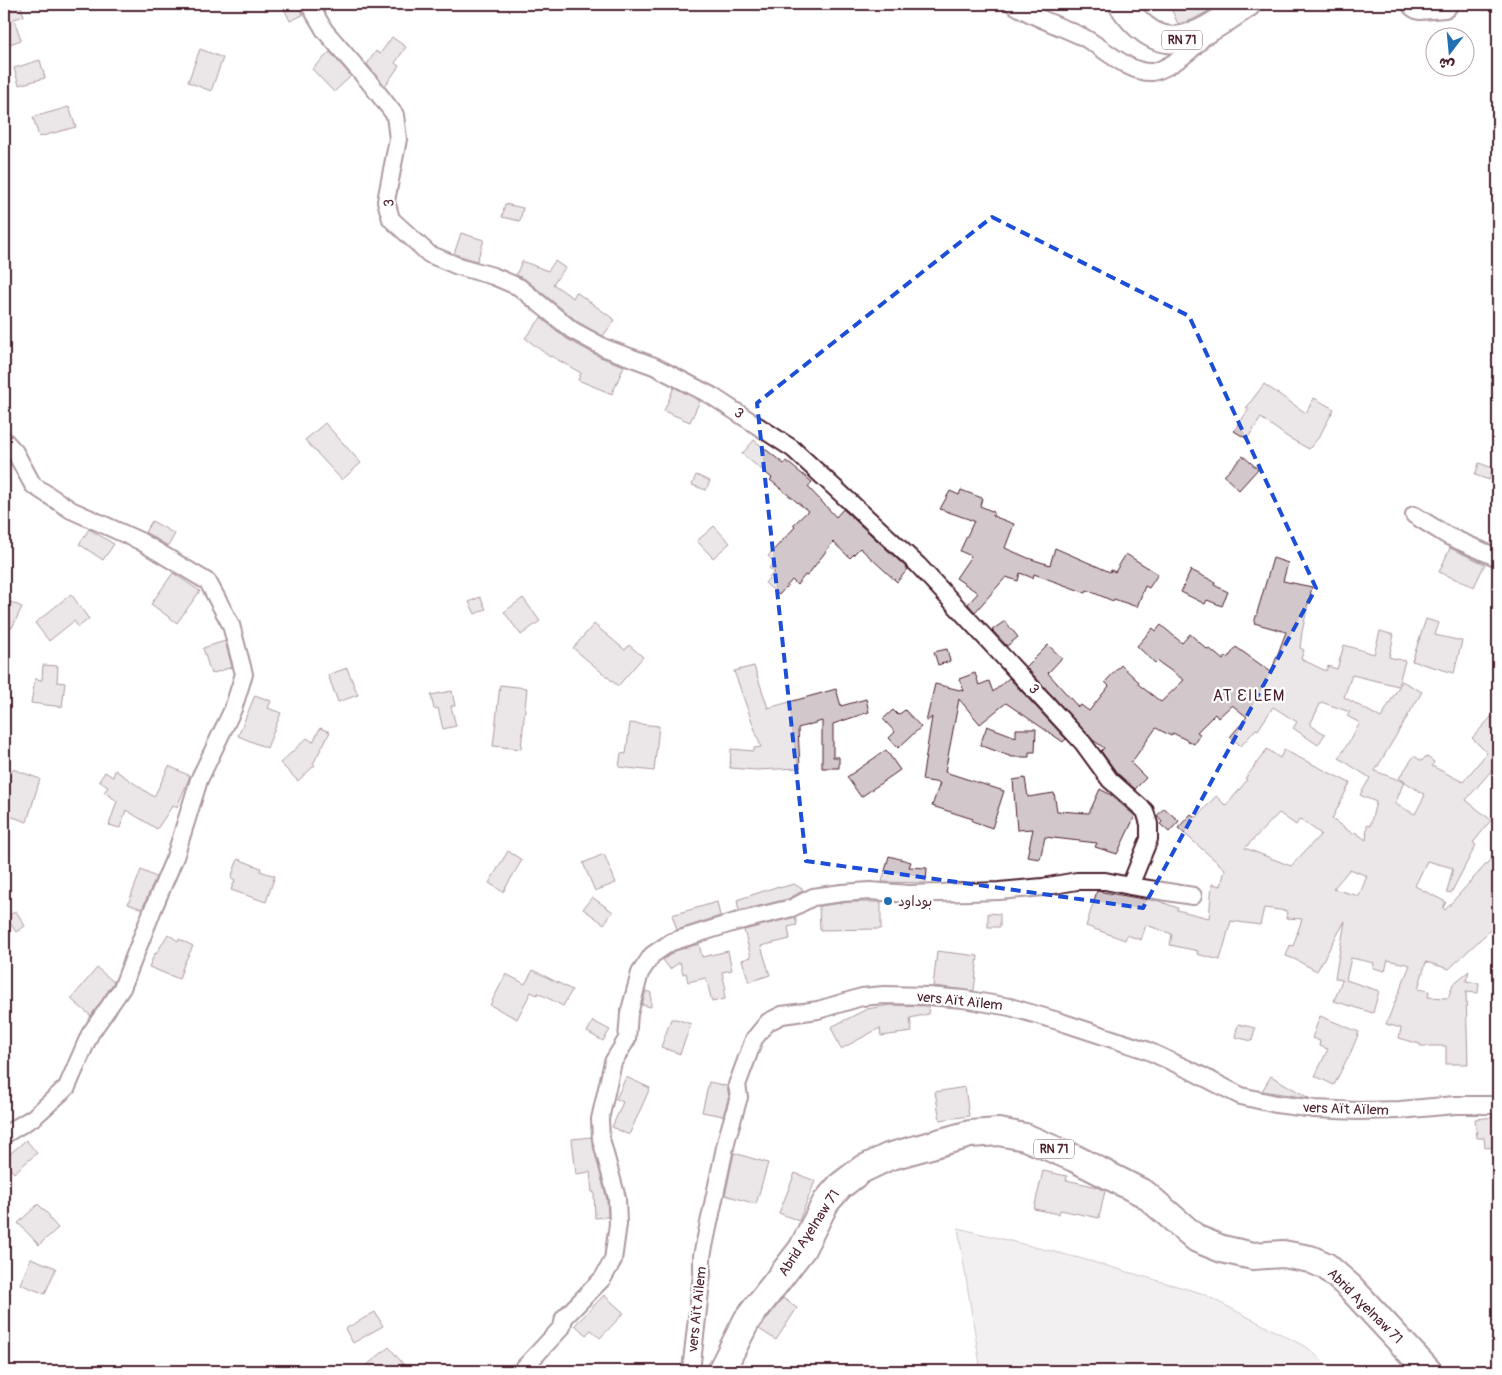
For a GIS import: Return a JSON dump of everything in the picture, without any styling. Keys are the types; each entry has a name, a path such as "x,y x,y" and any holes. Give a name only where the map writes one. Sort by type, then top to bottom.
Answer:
{"main road":[{"name":"RN 71","path":"1122,4 1129,14 1156,37 1181,40 1210,28 1247,4"},
{"path":"1416,4 1420,6 1444,4"},
{"name":"Abrid Aɣelnaw 71","path":"721,1371 747,1320 802,1249 826,1202 840,1186 861,1170 888,1157 970,1134 999,1132 1025,1137 1074,1158 1145,1194 1197,1239 1222,1250 1253,1256 1283,1254 1310,1259 1326,1266 1350,1287 1428,1371"}],"street":[{"name":"3","path":"309,4 325,31 395,115 398,140 386,202 391,220 430,254 458,266 493,276 519,287 572,330 604,348 654,366 712,396 793,449 918,565 1083,743 1110,780 1145,811 1149,824 1149,839 1130,886"},
{"path":"1013,4 1033,16 1080,36 1141,71 1152,72 1162,70 1195,48 1210,28"},
{"path":"4,440 14,452 33,485 71,510 140,541 208,582 231,625 244,674 233,709 199,780 181,843 122,988 90,1034 67,1087 34,1117 4,1135"},
{"path":"1414,515 1448,536 1498,558"},
{"path":"521,1371 562,1327 564,1318 603,1278 613,1260 618,1224 617,1198 601,1139 600,1119 613,1062 627,1039 629,1014 640,973 652,955 671,942 728,924 792,908 814,897 842,893 870,891 909,894 999,891 1077,882 1105,881 1193,896"},
{"name":"vers Aït Aïlem","path":"690,1371 702,1256 727,1138 738,1097 737,1085 754,1039 768,1022 782,1016 818,1010 862,997 877,995 963,999 1010,1007 1146,1050 1241,1096 1276,1104 1358,1111 1400,1110 1456,1105 1498,1105"}],"highlighted area":[{"path":"992,217 1189,316 1316,588 1143,908 806,861 757,403"}],"shaded area":[{"path":"958,1228 1079,1258 1201,1293 1308,1348 1333,1371 981,1371"}],"building":[{"path":"4,4 20,4 24,16 14,19 21,40 4,46"},
{"path":"282,4 298,4 303,15 290,21"},
{"path":"1169,4 1209,4 1212,9 1192,20 1178,24"},
{"path":"392,37 406,47 395,63 399,66 385,86 367,64 376,51 380,54"},
{"path":"200,49 223,58 211,91 188,82"},
{"path":"330,52 351,76 334,92 312,69"},
{"path":"40,60 45,78 19,85 14,68"},
{"path":"69,107 76,127 39,137 33,117"},
{"path":"505,204 523,208 520,221 502,217"},
{"path":"461,233 484,240 477,261 454,254"},
{"path":"522,261 548,271 555,261 565,268 553,284 573,298 576,292 615,320 603,336 578,322 525,279 516,275"},
{"path":"541,318 567,339 600,357 624,366 612,394 578,380 581,373 550,357 525,338"},
{"path":"1264,384 1306,413 1314,398 1334,409 1319,437 1309,449 1289,438 1261,418 1247,439 1234,431 1249,409 1246,408"},
{"path":"674,387 700,401 690,422 664,411"},
{"path":"325,423 361,463 342,480 305,440"},
{"path":"754,440 784,464 786,461 812,482 808,487 836,517 843,509 908,569 897,582 860,548 850,558 833,542 807,576 805,575 797,585 792,580 779,595 765,583 774,572 769,568 774,562 768,556 795,527 793,525 808,511 742,454"},
{"path":"1243,456 1258,469 1239,490 1224,476"},
{"path":"1479,463 1493,468 1489,480 1475,475"},
{"path":"696,475 710,481 706,490 692,485"},
{"path":"961,490 982,498 980,506 994,512 993,516 1014,524 1005,548 1028,558 1050,565 1055,548 1110,572 1111,570 1115,572 1126,554 1158,574 1149,588 1145,586 1137,607 1114,599 1113,601 1087,590 1086,593 1034,574 1033,578 1020,573 1018,581 1006,577 975,612 968,604 978,593 956,578 971,556 960,551 974,521 940,509 950,491 959,495"},
{"path":"152,521 175,534 168,546 145,532"},
{"path":"714,526 730,543 713,558 697,541"},
{"path":"89,529 114,544 103,560 79,544"},
{"path":"1450,548 1485,564 1474,587 1439,572"},
{"path":"1273,558 1288,563 1283,581 1312,587 1302,632 1300,648 1304,650 1301,659 1326,671 1328,666 1337,669 1344,645 1374,654 1380,631 1394,635 1389,657 1405,661 1398,686 1352,675 1344,697 1381,718 1402,681 1422,692 1375,771 1404,782 1395,804 1415,814 1425,795 1399,778 1414,756 1422,761 1426,756 1434,762 1432,766 1463,782 1487,753 1472,738 1492,716 1498,721 1498,765 1466,800 1491,820 1473,843 1476,845 1451,893 1447,892 1453,868 1427,861 1415,886 1446,902 1443,908 1445,910 1498,851 1498,923 1449,969 1426,962 1418,989 1429,991 1428,997 1448,998 1453,984 1469,971 1466,981 1479,983 1478,993 1466,992 1468,1064 1446,1064 1446,1046 1420,1046 1420,1044 1399,1038 1401,1028 1386,1024 1410,965 1388,960 1385,971 1373,968 1374,963 1351,958 1346,980 1379,991 1373,1013 1334,1001 1342,980 1335,978 1345,921 1317,971 1286,956 1290,945 1293,946 1302,919 1286,918 1287,911 1264,908 1260,925 1231,921 1220,960 1197,954 1198,951 1170,945 1172,934 1146,925 1141,940 1127,935 1125,940 1086,926 1097,891 1156,900 1178,908 1177,910 1209,918 1212,884 1221,886 1225,869 1178,828 1191,814 1196,818 1216,796 1226,806 1247,780 1245,779 1267,749 1280,758 1284,750 1350,783 1332,819 1353,834 1355,832 1366,840 1367,825 1370,826 1376,802 1360,795 1370,778 1339,758 1360,723 1347,716 1350,712 1321,702 1310,725 1325,734 1318,745 1293,728 1297,722 1273,707 1258,730 1256,729 1241,746 1230,737 1247,717 1232,705 1218,718 1215,714 1197,732 1200,734 1194,744 1173,733 1171,736 1156,728 1131,763 1146,778 1135,789 1117,773 1101,751 1104,748 1093,740 1026,667 1048,645 1062,658 1048,673 1078,707 1081,705 1089,711 1109,686 1105,682 1121,665 1139,682 1138,684 1161,702 1184,680 1157,661 1155,663 1137,646 1153,628 1156,631 1161,625 1182,643 1190,634 1223,660 1226,656 1228,658 1236,647 1271,672 1286,632 1254,623","holes":["1279,813 1296,825 1300,819 1321,834 1291,866 1245,848","1350,869 1367,876 1359,896 1333,889"]},
{"path":"1191,570 1215,582 1214,585 1228,592 1222,606 1207,600 1205,604 1181,592"},
{"path":"173,573 200,591 177,623 151,604"},
{"path":"71,594 89,619 78,627 74,621 49,641 35,623"},
{"path":"480,597 486,609 475,614 469,602"},
{"path":"523,598 540,621 521,635 504,612"},
{"path":"4,599 22,607 12,628 4,624"},
{"path":"1426,619 1439,623 1435,635 1462,641 1454,673 1412,661"},
{"path":"1005,621 1018,637 1007,646 992,630"},
{"path":"594,624 625,650 629,645 643,657 618,686 573,648"},
{"path":"225,641 232,667 211,674 203,648"},
{"path":"947,649 950,661 938,665 934,652"},
{"path":"43,665 58,666 57,682 65,683 62,707 31,703 35,679 42,680"},
{"path":"754,666 768,708 836,689 841,706 866,699 869,712 833,724 833,757 839,757 839,768 822,768 822,721 798,728 800,768 756,770 730,768 731,749 754,751 754,748 761,747 734,671"},
{"path":"347,668 358,695 338,702 328,675"},
{"path":"975,673 979,685 989,681 993,692 1009,678 1066,739 1063,742 1006,703 980,724 959,699 945,772 1004,791 992,828 972,821 973,819 932,806 940,783 922,780 932,717 926,722 935,684 964,691 959,679"},
{"path":"500,685 527,688 521,749 493,746"},
{"path":"452,691 455,706 451,706 456,726 443,729 438,708 434,709 431,695"},
{"path":"255,695 271,701 268,708 281,713 267,748 238,736"},
{"path":"893,710 898,715 905,710 921,727 898,748 889,738 895,732 883,719"},
{"path":"630,723 659,726 654,771 619,767 621,753 626,754"},
{"path":"987,726 1016,737 1016,729 1036,729 1035,752 1029,752 1029,757 1012,757 980,745"},
{"path":"320,728 330,732 313,764 315,765 298,781 280,763 307,738 313,742"},
{"path":"886,750 900,770 861,797 847,777"},
{"path":"169,766 190,776 177,807 173,805 157,829 126,810 120,828 109,825 117,801 104,792 108,787 99,781 105,772 113,777 115,770 154,797"},
{"path":"13,769 40,779 27,822 4,814 4,788 6,788"},
{"path":"1025,778 1028,797 1054,793 1057,811 1089,813 1100,789 1111,795 1135,816 1117,854 1095,847 1097,843 1045,837 1040,859 1027,857 1033,829 1017,830 1013,780"},
{"path":"1164,808 1179,821 1169,832 1160,824 1162,822 1157,816"},
{"path":"508,851 522,860 503,892 489,883"},
{"path":"604,854 616,883 595,891 583,863"},
{"path":"889,856 911,862 909,867 927,868 926,883 882,882"},
{"path":"238,859 261,868 260,871 275,876 266,902 231,890 235,880 231,878"},
{"path":"141,870 156,877 142,909 128,904"},
{"path":"794,884 804,890 788,899 739,911 737,900 779,886 779,888"},
{"path":"592,897 613,912 604,924 583,909"},
{"path":"717,902 720,916 677,930 672,915"},
{"path":"850,902 881,902 881,929 820,930 819,906"},
{"path":"16,911 25,926 16,932 6,917"},
{"path":"988,913 1000,914 1000,927 988,927"},
{"path":"795,917 797,925 788,927 790,939 761,946 770,975 749,982 742,960 751,957 744,930"},
{"path":"168,934 178,941 179,939 193,946 179,979 149,967 155,953"},
{"path":"699,944 702,957 728,951 732,970 722,972 726,990 724,991 725,999 712,1002 706,978 688,982 686,973 683,974 680,962 670,969 663,960 675,951"},
{"path":"937,951 978,956 974,991 933,986"},
{"path":"97,968 114,982 91,1016 71,999"},
{"path":"533,970 572,990 563,1006 538,993 537,995 531,992 517,1019 490,1005 506,974 525,984"},
{"path":"646,991 651,993 651,1007 642,1005"},
{"path":"890,1005 928,1006 929,1014 910,1018 912,1032 881,1036 880,1028 841,1049 831,1027 867,1009"},
{"path":"1320,1016 1359,1032 1349,1057 1334,1085 1315,1076 1328,1049 1319,1046 1320,1041 1312,1038"},
{"path":"671,1019 691,1024 680,1054 661,1047"},
{"path":"593,1021 610,1030 603,1041 587,1032"},
{"path":"1238,1024 1255,1028 1252,1041 1235,1037"},
{"path":"1271,1076 1309,1098 1262,1091"},
{"path":"626,1077 650,1088 629,1135 612,1127 623,1102 616,1099"},
{"path":"709,1082 727,1086 729,1096 723,1116 702,1112"},
{"path":"965,1087 969,1116 940,1120 935,1092"},
{"path":"1495,1117 1498,1147 1485,1148 1484,1138 1477,1138 1475,1119"},
{"path":"591,1137 607,1200 608,1217 595,1218 594,1192 592,1192 590,1172 576,1174 572,1139"},
{"path":"26,1140 37,1153 14,1173 4,1162 4,1159"},
{"path":"734,1153 768,1163 756,1204 725,1195"},
{"path":"1043,1171 1067,1176 1066,1180 1098,1187 1105,1191 1099,1218 1060,1210 1059,1214 1034,1209"},
{"path":"795,1173 815,1181 799,1221 779,1213"},
{"path":"38,1204 50,1216 49,1218 58,1228 39,1245 18,1223"},
{"path":"31,1258 56,1268 45,1294 20,1284"},
{"path":"604,1295 624,1313 600,1338 591,1330 586,1335 575,1325"},
{"path":"783,1298 797,1308 776,1340 759,1329"},
{"path":"375,1312 383,1326 353,1343 345,1329"},
{"path":"389,1347 409,1371 372,1371 367,1365"}],"place":[{"name":"بوداود","path":"888,901"}],"district":[{"name":"AT ƐILEM","path":"1249,696"}]}
